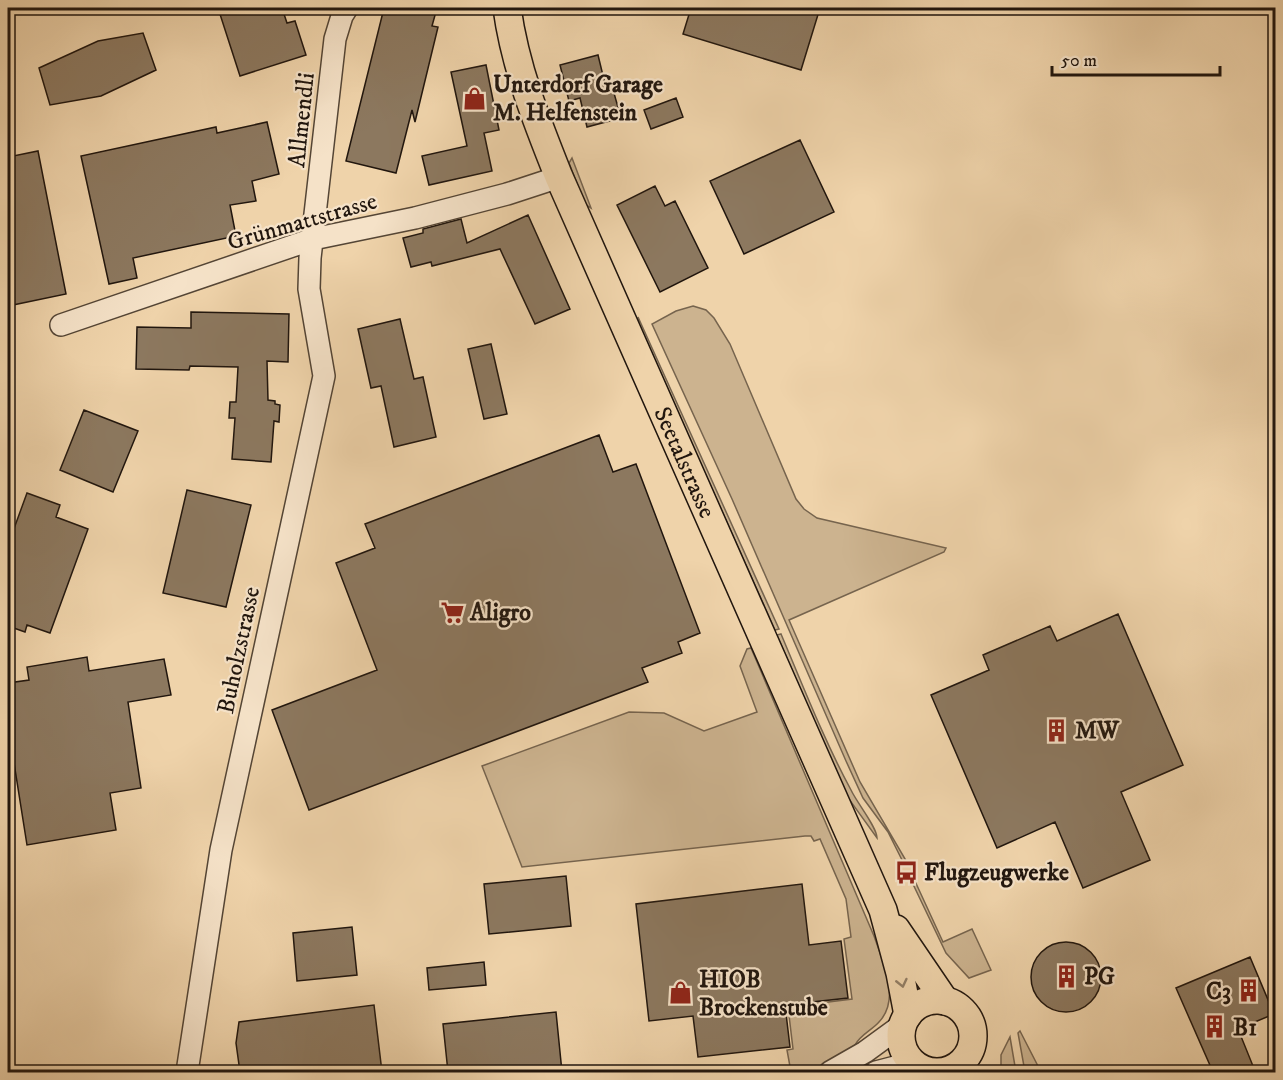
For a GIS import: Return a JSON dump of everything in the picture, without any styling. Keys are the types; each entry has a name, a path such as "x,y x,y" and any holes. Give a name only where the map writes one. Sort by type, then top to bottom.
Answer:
{"main road":[{"name":"Seetalstrasse","path":"507,8 512,44 522,80 559,177 883,910 900,973 905,1020"},
{"name":"Seetalstrasse","path":"883,910 945,1000"},
{"path":"945,1000 960,1008 969,1019 973,1034 974,1060 937,1072 924,1069 902,1047 901,1036 905,1020 920,1004 945,1000"}],"street":[{"name":"Allmendli","path":"313,239 335,39 347,8"},
{"name":"Grünmattstrasse","path":"62,325 313,239 415,218 507,194 559,177"},
{"name":"Buholzstrasse","path":"187,1072 221,850 324,376 309,289 313,239"},
{"path":"830,1072 865,1052 905,1020"},
{"path":"876,1072 899,1066 924,1069"}],"shaded area":[{"path":"572,158 591,208 585,204 569,163"},
{"path":"693,306 706,310 714,318 730,344 796,499 804,509 817,518 946,548 944,552 789,620 860,782 908,864 905,866 888,832 863,798 732,499 652,324 676,311"},
{"path":"638,317 779,629 775,630 639,326"},
{"path":"781,634 832,752 874,828 877,838 846,795 777,635"},
{"path":"751,648 874,936 888,980 889,1003 885,1013 879,1022 857,1041 856,1049 825,1065 800,1072 791,1072 787,1050 793,1049 788,1007 852,999 844,939 851,937 846,899 820,839 814,841 811,836 805,836 522,867 482,766 629,712 664,713 704,731 757,712 740,666 747,649"},
{"path":"914,879 943,942 972,929 991,970 969,978 946,953 911,880"},
{"path":"1020,1031 1041,1072 1025,1072 1018,1033"},
{"path":"1010,1037 1016,1072 1001,1072 1001,1055"}],"building":[{"path":"218,8 282,8 287,23 295,21 306,55 240,76"},
{"path":"384,8 437,8 432,26 438,27 415,122 412,110 396,173 346,161"},
{"path":"691,8 820,8 801,70 683,34"},
{"path":"143,33 156,70 101,96 50,105 39,68 98,41"},
{"path":"598,55 606,88 612,86 621,118 587,127 580,98 569,101 560,65"},
{"path":"486,65 499,130 484,133 492,171 429,185 422,156 467,146 451,72"},
{"path":"676,98 683,117 651,129 644,110"},
{"path":"267,122 279,174 252,181 256,201 230,205 236,236 133,258 137,278 109,284 81,156 216,127 217,133"},
{"path":"800,140 834,212 744,254 710,181"},
{"path":"38,151 66,294 8,306 8,157"},
{"path":"655,186 665,206 675,201 708,268 660,292 617,205"},
{"path":"528,215 570,309 535,324 500,249 432,266 431,262 411,267 403,238 423,233 423,229 461,219 467,243"},
{"path":"191,312 289,314 288,362 267,361 268,400 280,405 279,422 274,421 271,462 232,459 235,418 229,418 230,402 236,402 238,367 190,366 189,370 136,369 137,327 191,328"},
{"path":"400,319 414,379 423,377 436,437 394,447 381,386 371,388 358,329"},
{"path":"491,344 507,414 484,419 468,349"},
{"path":"84,410 138,431 113,492 60,470"},
{"path":"599,435 613,472 636,464 700,633 678,642 682,653 642,668 648,682 309,810 272,710 377,670 336,563 375,548 365,524"},
{"path":"187,490 251,505 226,607 163,593"},
{"path":"27,493 60,505 56,517 88,529 50,633 27,625 25,632 8,626 8,545"},
{"name":"MW","path":"1118,614 1183,765 1121,792 1150,860 1083,888 1055,822 997,848 931,695 989,670 983,655 1050,626 1057,641"},
{"path":"87,657 89,671 164,659 171,695 128,702 141,788 110,793 116,830 27,845 8,725 8,683 29,680 27,667"},
{"path":"566,876 571,926 489,934 484,884"},
{"path":"802,884 809,945 841,941 848,998 785,1005 790,1047 698,1057 693,1016 649,1021 636,904"},
{"path":"352,927 357,975 297,981 293,933"},
{"name":"PG","path":"1066,942 1085,948 1095,958 1101,977 1095,996 1085,1006 1066,1012 1047,1006 1037,996 1031,977 1037,958 1047,948"},
{"name":"B1","path":"1250,957 1274,1014 1238,1029 1253,1066 1239,1072 1232,1072 1229,1066 1213,1072 1176,988"},
{"path":"484,962 486,985 429,990 427,968"},
{"path":"374,1005 382,1072 240,1072 236,1043 239,1022"},
{"path":"556,1012 562,1072 448,1072 443,1024"}],"place":[{"name":"Unterdorf Garage M. Helfenstein","path":"475,98"},
{"name":"Aligro","path":"452,612"},
{"name":"MW","path":"1057,730"},
{"name":"Flugzeugwerke","path":"906,872"},
{"name":"PG","path":"1066,976"},
{"name":"C3","path":"1249,991"},
{"name":"HIOB Brockenstube","path":"681,993"},
{"name":"B1","path":"1215,1027"}]}
